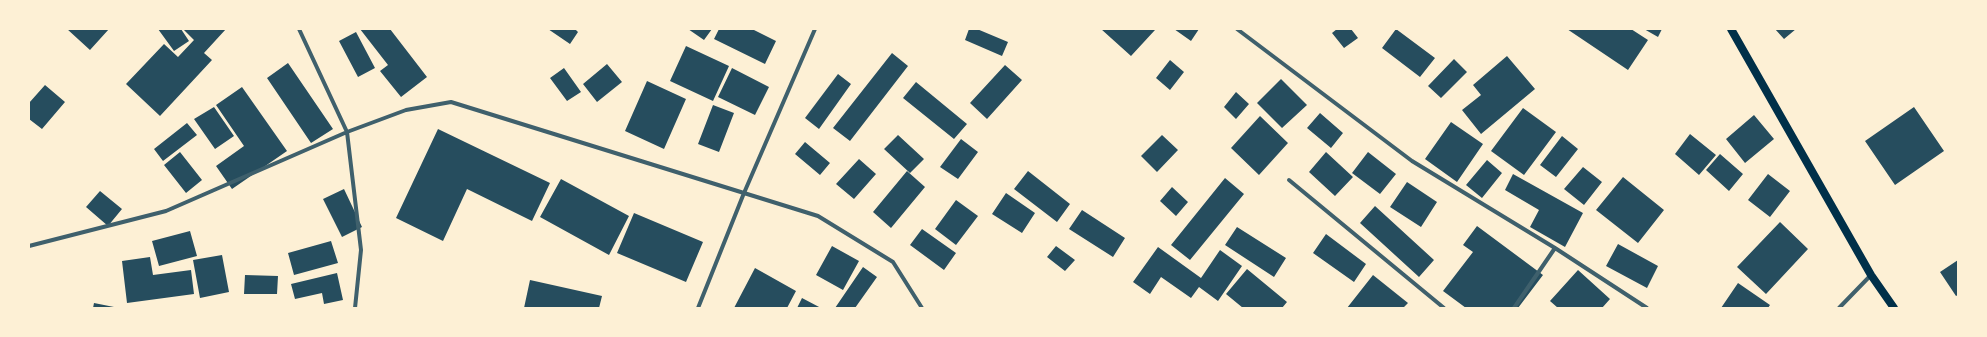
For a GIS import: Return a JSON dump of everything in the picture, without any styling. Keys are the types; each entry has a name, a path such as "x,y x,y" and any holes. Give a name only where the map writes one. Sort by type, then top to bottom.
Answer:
{"main road":[{"path":"1731,29 1871,275 1894,308"}],"street":[{"path":"299,29 347,132 361,250 355,308"},
{"path":"698,308 744,193 815,29"},
{"path":"1237,29 1412,161 1555,248 1647,308"},
{"path":"29,246 166,211 347,132 406,110 451,102 818,216 893,262 922,308"},
{"path":"1289,180 1444,308"},
{"path":"1514,308 1555,248"},
{"path":"1839,308 1871,275"}],"building":[{"path":"67,29 109,29 90,50"},
{"path":"158,29 181,29 189,41 174,51"},
{"path":"183,29 226,29 204,53 212,60 160,116 126,84 164,44 178,57 194,40"},
{"path":"360,29 390,29 427,77 401,97 380,71 388,65"},
{"path":"548,29 575,29 578,32 570,44"},
{"path":"688,29 712,29 704,40"},
{"path":"719,29 752,29 776,41 765,64 714,39"},
{"path":"969,29 977,29 1008,42 1002,56 965,40"},
{"path":"1101,29 1153,29 1155,30 1131,56"},
{"path":"1174,29 1199,29 1191,41"},
{"path":"1337,29 1351,29 1358,38 1344,48 1332,33"},
{"path":"1396,29 1435,58 1420,77 1382,48"},
{"path":"1567,29 1631,29 1648,40 1628,70"},
{"path":"1644,29 1662,29 1658,37"},
{"path":"1775,29 1796,29 1784,39"},
{"path":"356,32 375,68 358,77 339,41"},
{"path":"686,46 729,66 713,101 670,81"},
{"path":"892,53 908,66 850,141 833,128"},
{"path":"1507,56 1535,89 1481,134 1462,110 1481,95 1473,85"},
{"path":"1454,59 1467,72 1441,98 1428,86"},
{"path":"1170,60 1184,72 1170,90 1156,78"},
{"path":"288,63 333,129 311,143 267,78"},
{"path":"607,64 622,82 597,102 583,84"},
{"path":"1005,65 1022,80 987,119 970,103"},
{"path":"564,68 581,92 567,101 550,78"},
{"path":"732,68 769,87 755,115 718,97"},
{"path":"838,74 851,84 819,129 805,118"},
{"path":"1281,79 1307,105 1282,128 1257,103"},
{"path":"647,81 686,99 664,149 625,131"},
{"path":"916,82 967,124 954,139 903,98"},
{"path":"45,85 65,102 42,129 29,119 29,103"},
{"path":"242,87 287,151 232,189 216,166 244,146 216,105"},
{"path":"1236,92 1249,104 1236,119 1224,107"},
{"path":"713,105 734,113 719,152 698,144"},
{"path":"214,107 234,136 215,149 194,119"},
{"path":"1914,107 1944,151 1895,185 1865,141"},
{"path":"1523,108 1556,132 1524,175 1491,151"},
{"path":"1320,113 1343,133 1331,148 1307,128"},
{"path":"1754,115 1774,139 1745,163 1726,139"},
{"path":"1260,116 1288,143 1259,175 1231,148"},
{"path":"1451,122 1483,144 1457,182 1425,159"},
{"path":"187,123 197,135 163,161 154,149"},
{"path":"438,129 550,183 532,221 467,189 443,241 396,218"},
{"path":"1690,134 1716,155 1699,175 1675,154"},
{"path":"898,135 924,159 910,173 884,149"},
{"path":"1162,135 1178,150 1157,172 1141,156"},
{"path":"1562,136 1578,149 1556,177 1540,165"},
{"path":"961,139 978,152 958,179 940,167"},
{"path":"805,142 830,163 820,175 795,154"},
{"path":"180,152 202,180 186,193 164,165"},
{"path":"1326,152 1353,177 1335,196 1309,172"},
{"path":"1368,152 1396,174 1380,194 1352,173"},
{"path":"1720,154 1743,174 1729,191 1706,170"},
{"path":"859,159 876,174 854,199 836,184"},
{"path":"1487,160 1502,173 1482,198 1466,185"},
{"path":"1583,167 1602,182 1584,205 1564,189"},
{"path":"907,171 925,187 891,228 873,212"},
{"path":"1028,171 1070,204 1057,222 1014,189"},
{"path":"1513,174 1583,213 1565,247 1530,227 1539,210 1505,190"},
{"path":"1768,174 1790,191 1770,217 1748,200"},
{"path":"1623,177 1664,210 1638,243 1596,210"},
{"path":"1225,178 1244,194 1190,260 1171,245"},
{"path":"561,179 629,216 609,255 540,217"},
{"path":"1407,182 1437,202 1421,227 1390,207"},
{"path":"1172,187 1188,202 1176,216 1160,201"},
{"path":"344,189 362,227 342,237 323,199"},
{"path":"100,191 122,209 108,226 86,207"},
{"path":"1006,193 1035,213 1022,233 992,214"},
{"path":"956,200 978,216 956,245 935,229"},
{"path":"1375,206 1434,260 1419,277 1360,223"},
{"path":"1082,210 1125,238 1113,257 1069,229"},
{"path":"634,213 703,242 686,282 617,253"},
{"path":"1780,222 1808,249 1766,294 1737,267"},
{"path":"1477,226 1543,275 1518,308 1466,308 1443,291 1473,252 1463,245"},
{"path":"1237,227 1286,258 1274,277 1225,245"},
{"path":"922,229 956,253 944,270 910,245"},
{"path":"190,231 197,256 159,266 152,241"},
{"path":"1326,234 1366,264 1354,282 1313,253"},
{"path":"331,241 338,263 294,275 288,253"},
{"path":"1618,244 1658,266 1647,288 1606,266"},
{"path":"832,246 859,261 843,290 816,275"},
{"path":"1056,246 1075,260 1065,271 1047,257"},
{"path":"1158,247 1201,278 1220,250 1242,266 1218,301 1199,287 1191,298 1161,277 1150,294 1133,282"},
{"path":"222,255 229,292 200,298 193,260"},
{"path":"150,257 153,275 191,270 194,294 127,303 122,261"},
{"path":"1958,260 1958,295 1956,296 1940,272"},
{"path":"863,267 877,277 855,308 835,308"},
{"path":"755,268 796,291 787,308 734,308"},
{"path":"1247,269 1287,302 1282,308 1243,308 1226,294"},
{"path":"1578,270 1610,299 1602,308 1558,308 1550,301"},
{"path":"337,273 343,300 324,304 322,293 295,299 291,284"},
{"path":"245,275 278,276 277,294 244,294"},
{"path":"1373,275 1408,303 1403,308 1347,308"},
{"path":"530,280 602,296 599,308 524,308"},
{"path":"1738,283 1770,305 1768,308 1721,308"},
{"path":"802,298 821,308 797,308"},
{"path":"94,303 114,307 93,308"}]}
